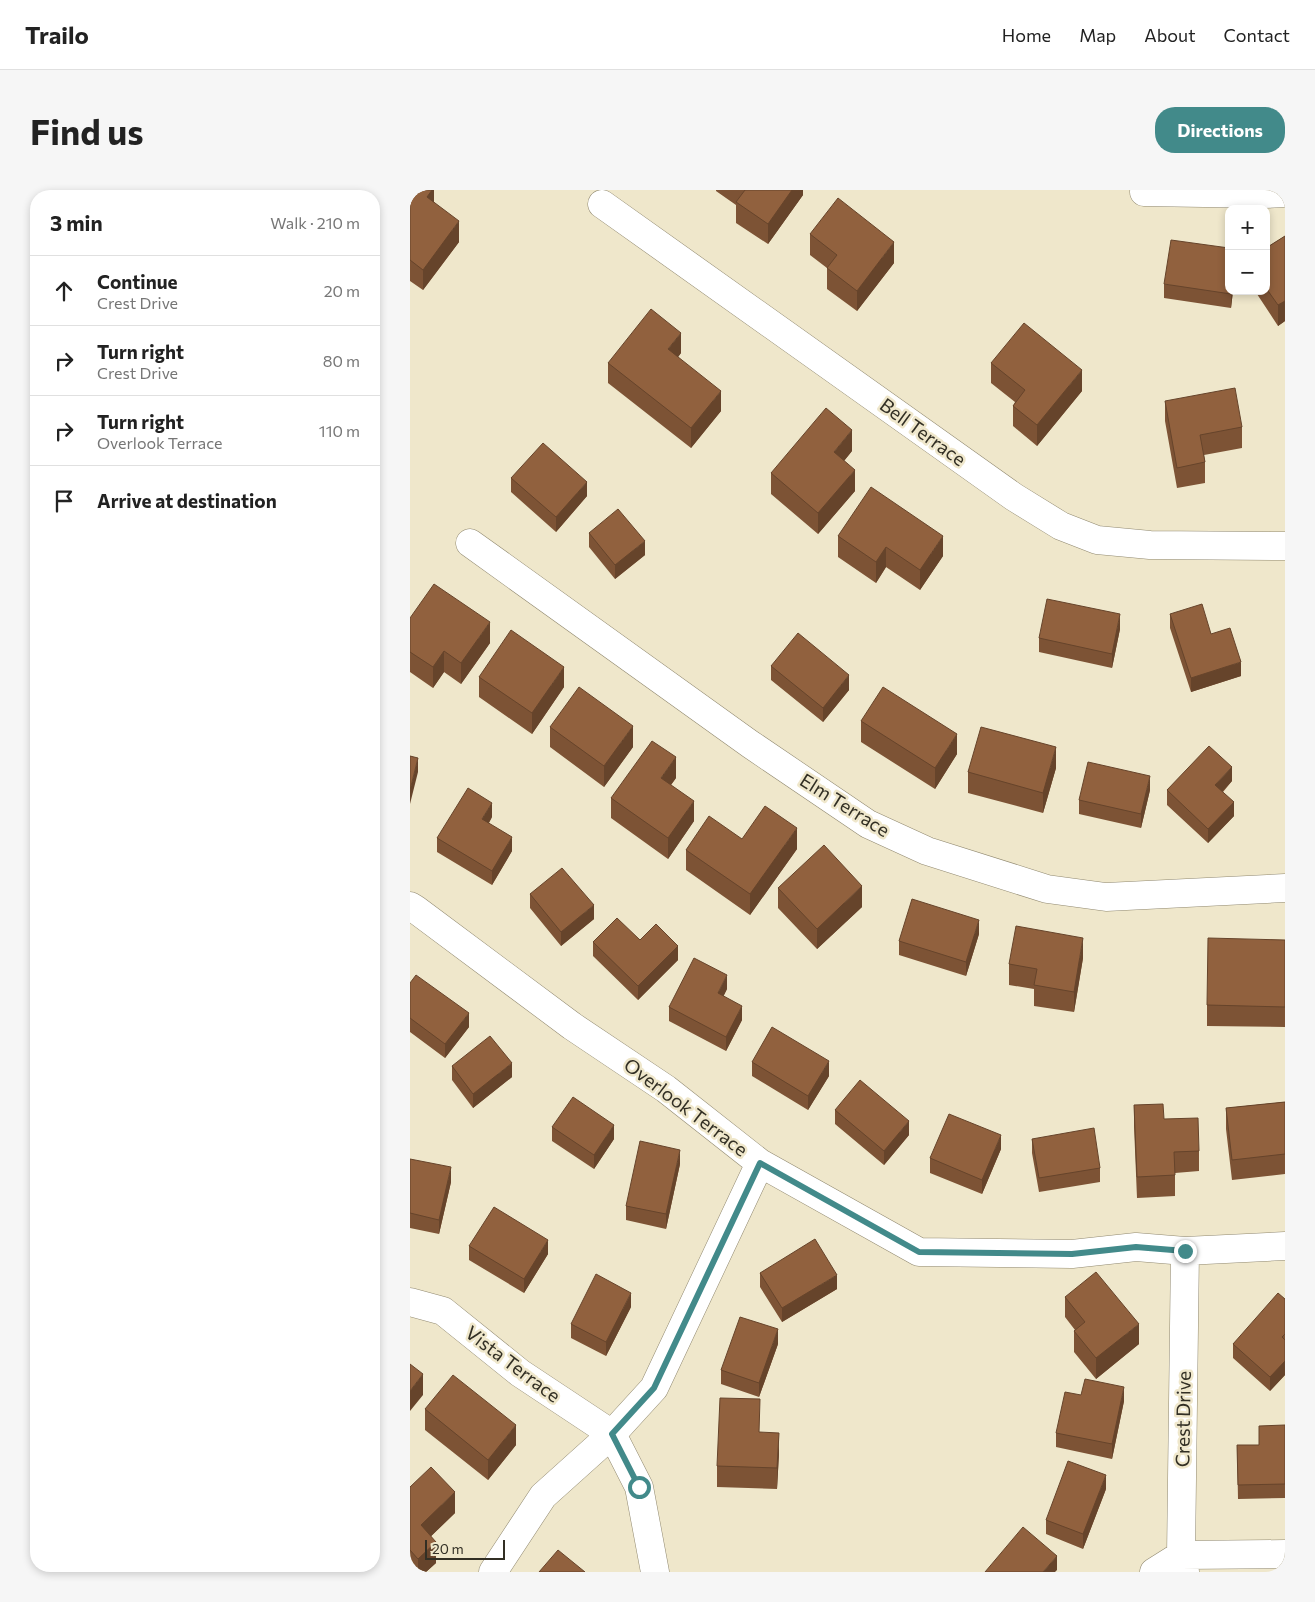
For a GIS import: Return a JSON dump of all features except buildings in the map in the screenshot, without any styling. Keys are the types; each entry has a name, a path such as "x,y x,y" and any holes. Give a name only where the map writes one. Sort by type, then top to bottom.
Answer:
{"street":[{"path":"1144,192 1285,193"},
{"name":"Bell Terrace","path":"602,204 1014,497 1061,526 1097,540 1150,545 1285,546"},
{"name":"Elm Terrace","path":"470,543 750,744 853,814 868,824 927,851 1047,889 1106,897 1285,888"},
{"name":"Overlook Terrace","path":"410,906 572,1026 666,1088 760,1163 919,1252 1072,1254 1136,1247 1185,1251 1285,1246"},
{"path":"493,1572 543,1496 612,1434 654,1388 760,1163"},
{"name":"Crest Drive","path":"1183,1564 1185,1251"},
{"name":"Vista Terrace","path":"410,1302 443,1311 520,1373 612,1434"},
{"path":"612,1434 639,1487 655,1572"},
{"path":"1154,1572 1183,1564 1285,1554"}],"route":[{"path":"639,1487 612,1434 654,1388 760,1163 919,1252 1072,1254 1136,1247 1185,1251"}]}
